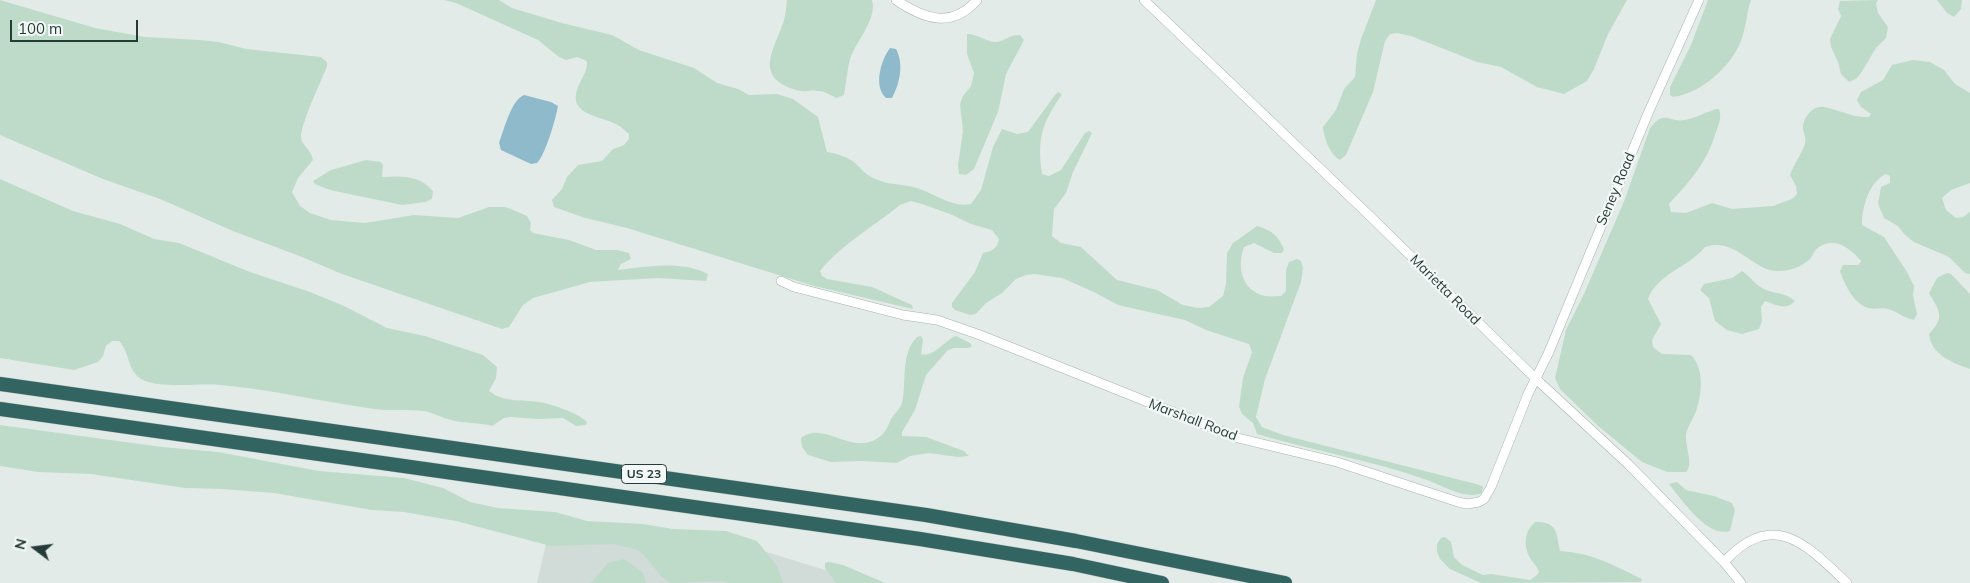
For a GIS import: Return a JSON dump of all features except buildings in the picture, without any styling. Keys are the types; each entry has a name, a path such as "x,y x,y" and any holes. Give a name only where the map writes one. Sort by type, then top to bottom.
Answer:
{"highway":[{"name":"US 23","path":"0,384 926,515 1076,540 1285,583"},
{"name":"US 23","path":"0,409 910,538 1073,564 1162,583"}],"street":[{"path":"896,0 919,13 946,20 969,9 977,0"},
{"name":"Marietta Road","path":"1144,0 1373,219 1536,379 1628,464 1724,562 1741,583"},
{"name":"Seney Road","path":"1536,379 1653,102 1699,0"},
{"name":"Marshall Road","path":"780,281 794,287 903,315 946,323 1238,438 1337,462 1467,504 1473,504 1484,499 1491,487 1536,379"},
{"path":"1724,562 1744,543 1763,535 1773,534 1802,544 1814,552 1847,583"}],"shaded area":[{"path":"549,530 728,540 867,583 537,583"}],"green space":[{"path":"0,0 95,28 145,37 219,42 246,49 321,57 327,62 327,66 308,111 301,136 313,160 298,178 292,192 300,206 310,213 331,220 365,223 414,215 458,218 489,207 506,207 527,216 531,223 530,230 533,233 569,240 596,250 617,250 629,253 631,259 621,264 618,270 652,266 687,267 708,274 706,281 658,278 590,282 533,298 523,305 509,327 502,329 342,274 233,231 160,199 103,179 0,135"},
{"path":"444,0 499,0 512,8 612,35 639,50 694,68 717,83 738,89 749,95 777,94 793,99 818,117 827,152 849,159 873,178 917,188 957,204 971,204 981,190 993,147 1002,129 1017,134 1028,132 1058,92 1062,94 1050,114 1041,140 1042,174 1049,176 1061,170 1085,133 1089,131 1092,133 1073,172 1066,193 1054,209 1052,236 1061,243 1081,247 1117,280 1157,290 1183,305 1198,308 1209,307 1223,296 1226,284 1227,253 1233,243 1257,226 1267,229 1277,237 1284,249 1282,253 1274,253 1254,243 1244,247 1241,270 1246,283 1251,289 1265,296 1281,296 1286,291 1286,270 1289,262 1297,259 1301,261 1303,268 1301,282 1265,379 1256,417 1262,427 1283,435 1480,485 1483,487 1482,493 1476,495 1462,494 1406,473 1257,434 1253,423 1242,414 1239,407 1243,378 1252,352 1249,344 1206,330 1185,320 1118,305 1062,278 1034,274 1016,279 1002,293 986,303 976,314 970,315 955,310 952,307 952,303 975,272 983,253 994,249 999,239 992,230 971,224 925,205 911,201 900,205 838,252 820,271 822,276 827,279 872,287 912,305 913,309 814,286 627,228 585,218 554,207 552,200 562,189 567,177 578,165 602,161 613,149 624,145 629,139 629,134 618,125 583,111 579,107 576,101 576,94 586,70 587,61 577,57 566,60 559,57 538,40 456,3"},
{"path":"787,0 872,0 872,15 850,59 844,95 837,98 821,91 799,91 783,85 775,78 771,71 770,62 784,20"},
{"path":"1376,0 1627,0 1608,34 1587,81 1564,94 1537,87 1501,67 1477,62 1411,36 1397,33 1390,34 1385,41 1373,92 1346,155 1340,160 1336,158 1328,146 1323,127 1336,110 1344,89 1355,77 1357,54 1361,39"},
{"path":"1708,0 1751,0 1744,31 1735,53 1718,74 1696,89 1673,97 1670,95 1670,87 1691,45"},
{"path":"1878,0 1876,3 1878,13 1888,27 1886,38 1876,48 1856,79 1849,82 1841,74 1830,39 1841,16 1838,9 1840,1"},
{"path":"1937,0 1962,0 1961,9 1954,17 1947,13"},
{"path":"967,34 992,42 1016,35 1020,35 1024,40 1006,74 998,112 974,169 966,175 959,174 958,165 963,131 960,104 963,96 971,86 974,73 967,54"},
{"path":"1913,60 1930,62 1944,70 1955,84 1970,93 1970,183 1951,190 1942,198 1946,210 1956,218 1963,217 1970,212 1970,274 1965,273 1949,257 1914,242 1898,226 1884,218 1878,204 1881,187 1890,183 1890,176 1886,174 1871,189 1863,211 1862,225 1884,237 1907,272 1914,286 1913,295 1917,314 1914,320 1888,309 1868,308 1854,298 1847,288 1840,271 1843,265 1859,265 1861,261 1847,248 1837,243 1825,244 1818,248 1810,259 1803,264 1779,271 1761,267 1726,246 1705,247 1691,260 1666,276 1653,290 1648,299 1661,324 1652,340 1653,347 1662,354 1691,355 1699,368 1701,391 1695,414 1686,435 1689,460 1688,469 1686,472 1667,472 1642,462 1597,425 1560,389 1555,378 1566,330 1584,294 1625,199 1650,128 1655,122 1663,118 1685,120 1716,109 1719,109 1720,112 1719,123 1708,153 1691,179 1669,204 1671,212 1686,213 1712,203 1732,209 1773,206 1792,199 1797,194 1796,186 1790,175 1805,144 1803,125 1810,112 1813,109 1824,107 1852,115 1869,117 1871,114 1861,107 1857,100 1861,92 1883,80 1892,65"},
{"path":"366,160 381,162 383,165 382,177 403,177 422,182 433,191 432,199 425,202 402,205 330,190 315,184 313,181 331,170"},
{"path":"0,179 73,211 120,224 154,239 179,243 250,272 310,292 344,306 387,328 425,336 483,355 497,367 496,378 489,391 507,399 539,402 557,407 583,419 587,422 586,425 576,426 563,418 511,417 504,418 492,426 456,421 423,411 374,409 239,387 157,384 141,379 136,375 123,345 119,341 112,341 106,346 103,356 98,362 74,370 0,358"},
{"path":"1742,271 1761,287 1783,294 1795,301 1785,306 1765,301 1761,307 1762,321 1759,329 1742,334 1727,330 1715,321 1709,298 1700,290 1704,284 1732,278"},
{"path":"1947,273 1951,274 1970,294 1970,369 1938,353 1929,334 1939,319 1939,314 1929,293 1937,278"},
{"path":"921,336 923,340 921,354 925,355 956,336 972,346 948,350 926,375 915,410 902,432 902,436 926,437 964,451 969,456 958,457 929,453 910,456 897,463 831,462 808,455 802,447 801,438 810,434 819,433 857,443 868,442 883,434 902,403 908,351 917,337"},
{"path":"0,425 162,447 218,452 319,471 404,478 443,488 470,502 498,508 555,512 587,521 643,524 673,529 726,531 757,541 777,566 783,583 727,583 723,581 671,583 662,577 638,550 613,544 551,546 456,521 404,512 372,510 274,493 185,488 91,474 38,472 0,466"},
{"path":"1677,482 1686,490 1714,496 1732,503 1735,510 1730,531 1721,532 1713,529 1696,516 1669,484"},
{"path":"1535,522 1543,522 1555,529 1560,551 1583,554 1603,560 1642,579 1641,582 1481,583 1450,569 1440,559 1437,552 1437,544 1441,538 1445,537 1451,542 1454,557 1462,565 1483,575 1491,574 1530,580 1539,572 1526,548 1527,534"},
{"path":"624,559 643,573 646,583 590,583 608,563"},
{"path":"825,563 843,565 885,583 836,583 825,568"}],"water":[{"path":"890,48 896,49 900,61 900,74 892,98 886,98 882,93 879,80 881,66"},
{"path":"524,95 551,102 558,106 547,145 537,163 531,164 501,150 499,143 515,103"}]}
